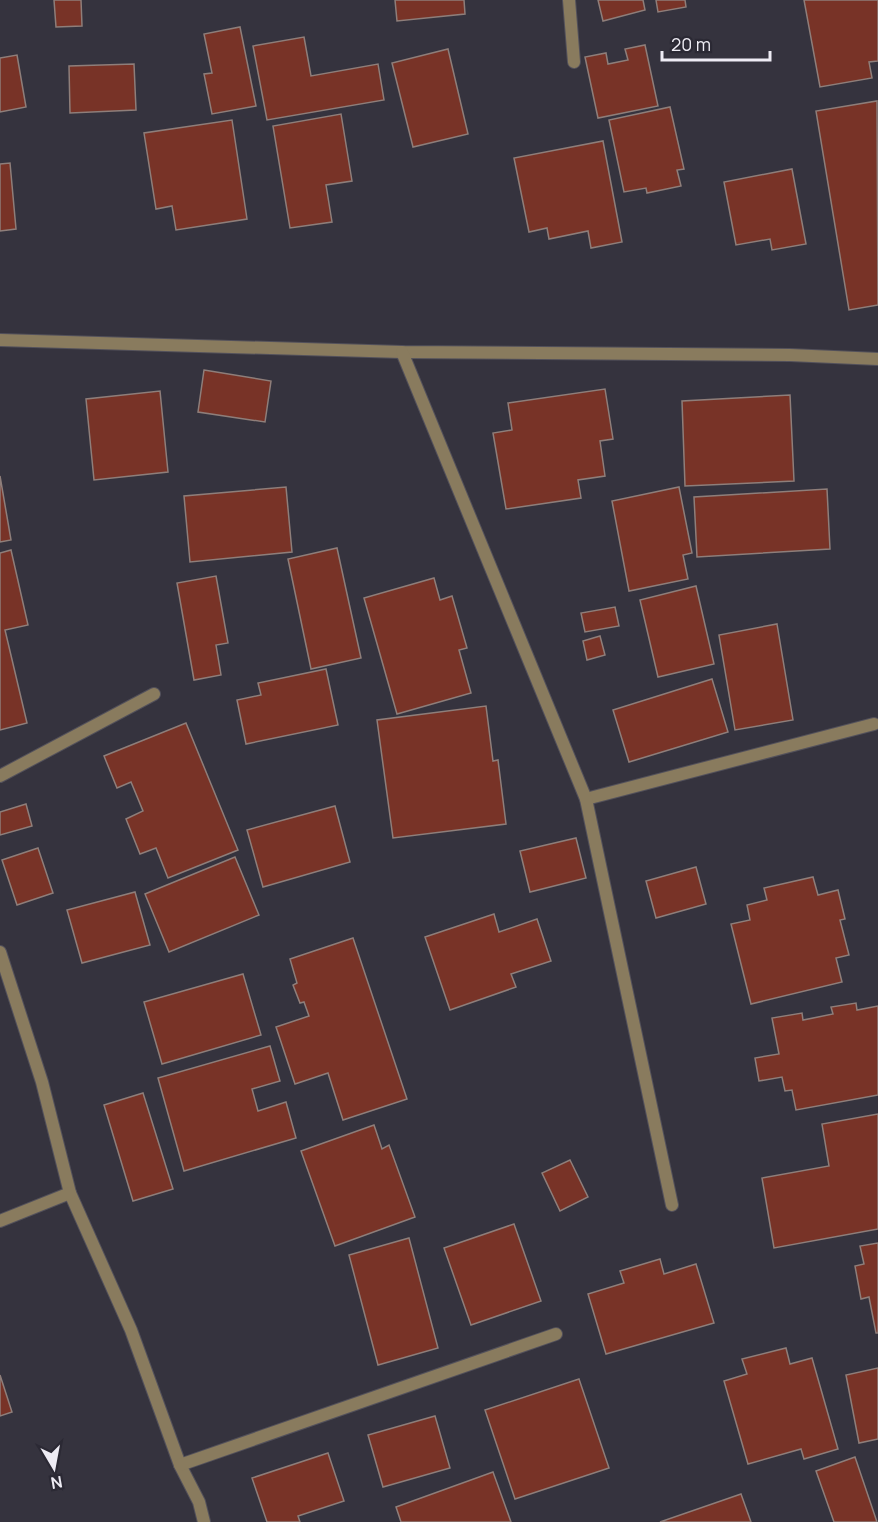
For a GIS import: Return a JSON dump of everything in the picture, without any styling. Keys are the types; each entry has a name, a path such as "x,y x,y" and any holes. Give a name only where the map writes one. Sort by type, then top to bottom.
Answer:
{"street":[{"path":"569,0 574,62"},
{"path":"0,340 402,352 878,359"},
{"path":"402,352 586,799 672,1205"},
{"path":"0,776 154,694"},
{"path":"586,799 874,723"},
{"path":"0,952 42,1082 70,1193 131,1330 180,1464 199,1502 204,1522"},
{"path":"0,1221 70,1193"},
{"path":"180,1464 556,1334"}],"building":[{"path":"54,0 81,0 82,26 56,27"},
{"path":"395,0 464,0 465,14 397,21"},
{"path":"598,0 643,0 645,10 603,21"},
{"path":"656,0 685,0 686,7 658,12"},
{"path":"804,0 878,0 878,61 869,62 872,78 820,87"},
{"path":"240,27 256,106 212,114 204,74 212,73 204,34"},
{"path":"304,37 311,76 378,64 384,100 267,120 253,46"},
{"path":"645,45 658,106 598,118 585,57 606,53 608,64 628,60 625,49"},
{"path":"448,49 468,134 413,147 392,63"},
{"path":"17,55 26,107 0,112 0,58"},
{"path":"134,64 136,110 70,113 69,66"},
{"path":"877,101 878,305 849,310 816,111"},
{"path":"670,107 684,169 677,170 681,186 647,193 646,188 624,192 609,120"},
{"path":"341,114 352,181 326,185 332,222 290,228 273,126"},
{"path":"232,120 247,219 176,230 172,206 156,209 144,133"},
{"path":"603,141 622,242 591,248 588,231 549,239 547,228 529,232 514,158"},
{"path":"10,163 16,229 0,231 0,164"},
{"path":"792,169 806,244 772,250 770,239 736,245 724,182"},
{"path":"204,370 271,381 265,422 198,412"},
{"path":"605,389 613,439 600,441 605,476 578,480 581,498 506,509 493,433 512,430 508,403"},
{"path":"160,391 168,472 94,480 86,399"},
{"path":"790,395 794,481 685,486 682,401"},
{"path":"0,476 11,540 0,542"},
{"path":"286,487 292,552 190,562 184,496"},
{"path":"679,487 692,553 683,555 688,579 629,591 612,501"},
{"path":"827,489 830,549 697,557 694,497"},
{"path":"337,548 361,658 311,669 288,559"},
{"path":"11,550 28,625 5,630 27,723 0,730 0,553"},
{"path":"216,576 228,643 216,645 221,675 194,680 177,583"},
{"path":"434,578 440,600 452,596 467,648 459,650 471,693 397,714 364,598"},
{"path":"696,586 714,664 658,677 640,600"},
{"path":"615,607 619,626 585,632 581,613"},
{"path":"777,624 793,720 735,730 719,635"},
{"path":"600,636 605,655 587,660 583,641"},
{"path":"326,669 338,725 246,744 237,700 261,695 258,683"},
{"path":"712,679 728,732 629,762 613,710"},
{"path":"486,706 493,761 498,760 506,824 393,838 377,720"},
{"path":"186,723 238,850 168,878 156,848 140,854 126,819 143,811 131,782 117,788 104,756"},
{"path":"26,804 32,826 0,835 0,812"},
{"path":"335,806 350,862 263,887 247,830"},
{"path":"576,838 586,878 530,892 520,851"},
{"path":"38,848 53,893 17,905 2,860"},
{"path":"235,857 259,915 169,952 145,894"},
{"path":"696,867 706,904 656,918 646,881"},
{"path":"813,877 818,895 838,890 845,919 840,920 849,955 836,958 842,982 751,1004 731,924 750,920 747,905 767,900 764,888"},
{"path":"135,892 150,945 82,963 67,910"},
{"path":"494,914 499,932 537,919 551,961 511,974 516,987 450,1010 425,937"},
{"path":"353,938 407,1099 343,1120 328,1073 295,1084 276,1027 309,1016 304,1002 300,1003 293,985 297,983 290,959"},
{"path":"243,974 261,1035 162,1064 144,1002"},
{"path":"856,1003 857,1010 878,1006 878,1095 796,1110 792,1090 785,1091 782,1077 759,1081 755,1058 779,1054 772,1018 802,1013 803,1020 833,1014 831,1007"},
{"path":"270,1046 280,1081 252,1089 258,1111 286,1102 296,1138 184,1171 158,1078"},
{"path":"143,1093 173,1189 133,1201 104,1105"},
{"path":"878,1114 878,1229 774,1248 762,1178 829,1166 822,1124"},
{"path":"374,1125 382,1149 389,1145 415,1217 335,1246 301,1151"},
{"path":"570,1160 588,1197 560,1211 542,1173"},
{"path":"514,1224 541,1301 471,1325 444,1248"},
{"path":"409,1238 438,1348 378,1365 349,1255"},
{"path":"878,1243 878,1333 876,1333 869,1297 861,1299 855,1266 864,1264 860,1246"},
{"path":"660,1259 664,1274 696,1264 714,1323 606,1354 588,1294 624,1283 620,1271"},
{"path":"786,1348 790,1364 812,1358 838,1449 804,1459 801,1449 748,1464 724,1381 747,1374 742,1359"},
{"path":"878,1368 878,1439 859,1443 846,1375"},
{"path":"0,1375 12,1412 0,1416"},
{"path":"579,1379 609,1468 515,1499 485,1410"},
{"path":"435,1416 450,1468 383,1487 368,1435"},
{"path":"328,1453 344,1501 298,1516 300,1522 267,1522 252,1478"},
{"path":"855,1457 877,1522 834,1522 816,1471"},
{"path":"493,1472 511,1522 401,1522 396,1507"},
{"path":"741,1494 751,1522 660,1522"}]}
